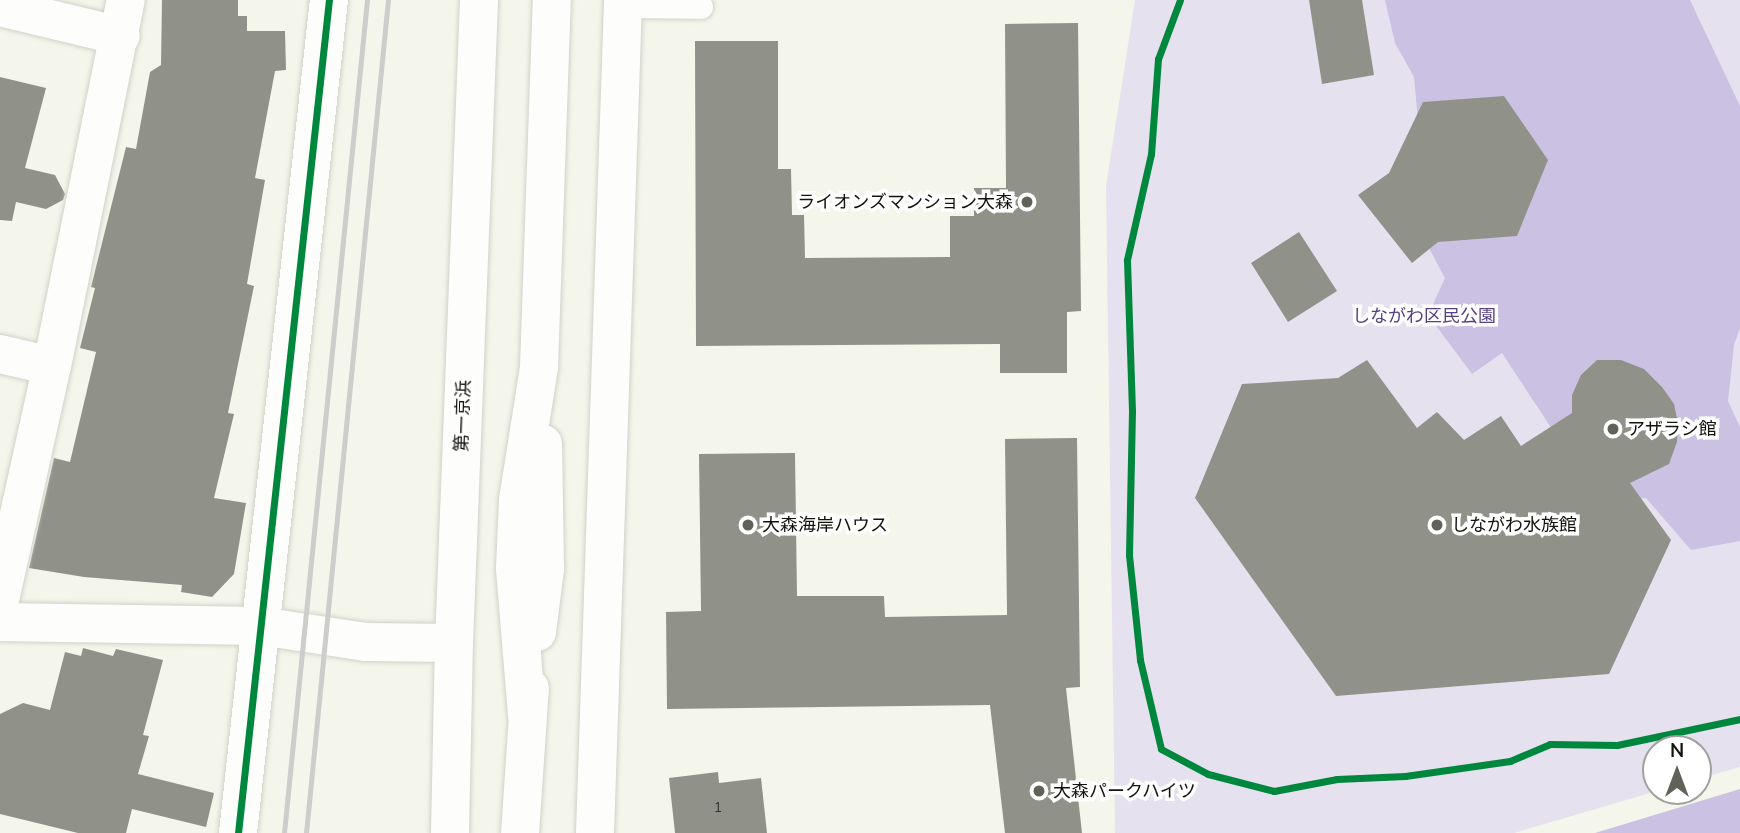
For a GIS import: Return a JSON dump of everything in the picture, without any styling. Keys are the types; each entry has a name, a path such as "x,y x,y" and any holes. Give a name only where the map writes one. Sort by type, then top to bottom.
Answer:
{"main road":[{"path":"238,833 329,0"},
{"name":"第一京浜","path":"450,833 454,643 479,0"},
{"path":"520,833 527,715 545,569 539,367 552,0"},
{"path":"595,833 623,3"},
{"path":"0,7 123,18 52,366 0,600"},
{"path":"0,354 52,366"},
{"path":"0,622 260,626 366,642 454,643"}],"lane":[{"path":"623,3 701,7"}],"green space":[{"name":"しながわ区民公園","path":"1135,0 1740,0 1740,767 1712,775 1712,735 1642,735 1642,795 1514,833 1115,833 1106,186"}],"shaded area":[{"path":"1385,0 1690,0 1740,106 1740,328 1734,345 1728,401 1740,427 1740,541 1691,550 1646,498 1599,501 1502,353 1472,374 1428,315 1445,278 1430,250 1414,77 1395,43"},
{"path":"1740,789 1740,833 1595,833 1687,805 1712,805 1712,797"}],"building":[{"path":"162,0 238,0 238,16 247,16 247,31 285,31 286,70 275,71 255,178 265,180 247,284 254,286 228,413 234,414 214,498 246,503 234,574 212,597 181,592 182,585 84,577 29,568 54,458 70,462 96,352 80,348 95,288 91,287 126,147 136,149 150,72 161,65"},
{"path":"1309,0 1362,0 1374,75 1322,84"},
{"name":"ライオンズマンション大森","path":"1078,23 1081,311 1067,312 1067,373 1000,373 1000,344 696,346 695,41 778,41 778,169 791,169 792,215 804,215 805,258 950,257 950,216 974,216 974,188 1006,188 1005,24"},
{"path":"0,77 46,88 25,168 55,175 65,194 63,200 46,209 16,202 12,221 0,220"},
{"path":"1504,96 1548,160 1517,236 1438,242 1412,263 1358,195 1389,173 1423,102"},
{"path":"1299,232 1337,291 1288,322 1251,263"},
{"name":"しながわ水族館","path":"1367,360 1417,428 1437,412 1464,440 1501,416 1521,446 1572,413 1572,395 1581,375 1597,360 1621,360 1644,369 1662,387 1674,404 1678,423 1677,442 1669,464 1630,483 1671,540 1609,674 1336,696 1195,498 1242,384 1338,378"},
{"name":"大森海岸ハウス","path":"1077,438 1080,687 1066,688 1082,833 1005,833 990,705 667,709 666,612 701,611 699,454 795,453 797,596 884,596 885,617 1007,615 1005,439"},
{"path":"83,648 113,656 116,649 163,660 143,735 149,736 138,774 214,793 206,827 132,809 126,833 78,833 0,814 0,714 23,703 50,710 65,652 81,656"},
{"path":"718,772 719,783 761,778 767,833 675,833 669,778"}],"railway":[{"path":"284,833 367,0"},
{"path":"306,833 388,0"}],"cycle path":[{"path":"238,833 329,0"},
{"path":"1180,0 1158,59 1151,154 1127,260 1132,411 1129,555 1140,660 1161,749 1208,774 1274,791 1337,779 1405,776 1510,761 1550,744 1617,745 1740,719"}],"place":[{"name":"ライオンズマンション大森","path":"1027,202"},
{"name":"アザラシ館","path":"1613,429"},
{"name":"大森海岸ハウス","path":"748,525"},
{"name":"しながわ水族館","path":"1437,525"},
{"name":"大森パークハイツ","path":"1039,791"}]}
